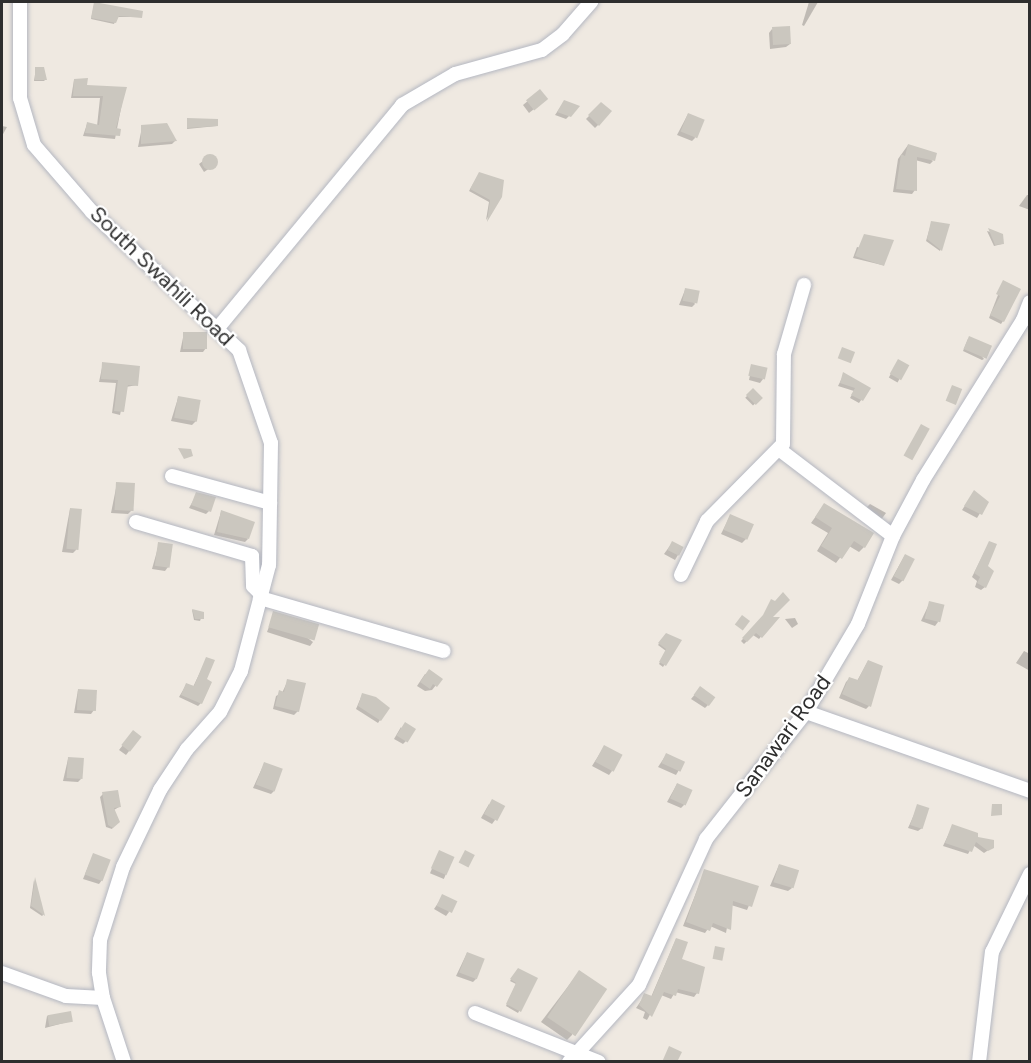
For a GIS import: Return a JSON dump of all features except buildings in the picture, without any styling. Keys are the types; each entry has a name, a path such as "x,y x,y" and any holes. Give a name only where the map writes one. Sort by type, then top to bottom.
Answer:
{"street":[{"name":"South Swahili Road","path":"20,2 20,98 34,145 92,212 239,350 271,443 269,565 241,671 220,712 188,749 160,790 123,867 100,940 99,973 103,998 124,1062"},
{"path":"217,329 402,105 447,78 542,50 563,34 591,2"},
{"path":"681,575 707,521 780,450 785,433 784,354 804,285"},
{"name":"Sanawari Road","path":"573,1058 639,985 706,839 806,712 858,624 893,536 929,470 1023,320 1029,302"},
{"path":"780,450 893,536"},
{"path":"172,476 270,503"},
{"path":"136,522 252,555 253,586 260,596 444,651"},
{"path":"806,712 1029,791"},
{"path":"979,1062 992,952 1029,874"},
{"path":"2,973 66,996 103,998"},
{"path":"475,1013 573,1058 599,1062"}]}
